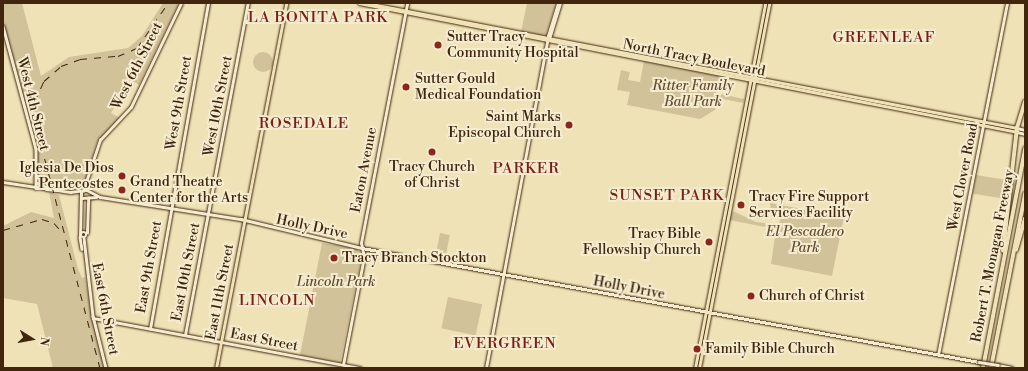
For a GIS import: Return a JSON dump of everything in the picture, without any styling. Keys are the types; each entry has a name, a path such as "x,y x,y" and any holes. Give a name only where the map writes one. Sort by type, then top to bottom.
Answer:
{"highway":[{"path":"1000,276 1019,130 1025,102"},
{"name":"Robert T. Monagan Freeway","path":"983,368 1025,148"},
{"name":"Robert T. Monagan Freeway","path":"991,368 1025,194"},
{"path":"1006,289 1025,219"}],"main road":[{"name":"East 11th Street","path":"216,368 286,3"},
{"name":"North Tracy Boulevard","path":"359,3 1019,130"},
{"name":"North Tracy Boulevard","path":"366,3 405,13"},
{"path":"753,79 765,3"},
{"path":"699,368 708,312 769,3"},
{"path":"763,16 765,23"},
{"path":"695,368 708,312"}],"street":[{"name":"West 6th Street","path":"81,197 86,177 103,136 131,107 181,3"},
{"name":"West 9th Street","path":"170,208 208,3"},
{"name":"West 10th Street","path":"208,213 248,3"},
{"name":"Eaton Avenue","path":"343,365 364,257 362,248 407,3"},
{"path":"486,368 549,39 559,3"},
{"name":"West Clover Road","path":"938,355 1007,3"},
{"name":"West 4th Street","path":"3,26 36,150 36,188"},
{"name":"North Tracy Boulevard","path":"1019,130 1025,130"},
{"name":"North Tracy Boulevard","path":"1019,130 1025,134"},
{"path":"81,237 87,233 90,192 86,177"},
{"path":"3,182 70,192 90,192 100,197"},
{"path":"37,182 47,189"},
{"path":"70,192 81,197 100,197"},
{"name":"East 6th Street","path":"81,197 81,237 93,318 106,368"},
{"name":"Holly Drive","path":"100,197 208,213 245,220 362,248 1012,368"},
{"name":"East 9th Street","path":"150,329 170,208"},
{"name":"East 10th Street","path":"184,335 208,213"},
{"name":"East Street","path":"93,318 360,368"}],"green space":[{"path":"3,3 22,3 41,76 69,57 128,48 142,36 163,3 179,3 139,85 131,80 111,113 120,118 97,142 82,190 39,184 37,149 3,21"},
{"path":"527,3 556,3 546,36 521,32"},
{"path":"263,52 270,55 273,62 270,69 263,72 256,69 253,62 256,55"},
{"name":"Ritter Family Ball Park","path":"644,61 717,75 719,77 716,93 744,99 743,103 718,98 715,110 700,119 627,105 630,92 617,90 621,70 630,72 628,80 640,82"},
{"path":"976,175 1008,180 1005,199 973,194"},
{"path":"49,192 59,195 78,269 82,278 85,277 104,368 53,368 37,304 3,298 3,226 31,212 54,218"},
{"name":"El Pescadero Park","path":"770,203 844,217 832,276 771,264 776,229 729,220 733,211 756,222 778,225 782,216 771,211"},
{"path":"440,233 450,235 445,259 435,258"},
{"name":"Lincoln Park","path":"322,243 356,248 362,255 340,363 300,355"},
{"path":"448,297 482,304 476,336 441,328"}],"railway":[{"path":"100,368 39,137 35,101 44,81 61,66 80,59 118,56 137,48 168,3"},
{"path":"3,230 42,219 54,223 63,233"}],"place":[{"name":"Sutter Tracy Community Hospital","path":"438,45"},
{"name":"Sutter Gould Medical Foundation","path":"406,87"},
{"name":"Saint Marks Episcopal Church","path":"569,125"},
{"name":"Tracy Church of Christ","path":"432,152"},
{"name":"Iglesia De Dios Pentecostes","path":"122,176"},
{"name":"Grand Theatre Center for the Arts","path":"122,190"},
{"name":"Tracy Fire Support Services Facility","path":"741,205"},
{"name":"Tracy Bible Fellowship Church","path":"709,242"},
{"name":"Tracy Branch Stockton","path":"334,258"},
{"name":"Church of Christ","path":"751,296"},
{"name":"Family Bible Church","path":"697,349"}],"district":[{"name":"LA BONITA PARK","path":"318,18"},
{"name":"GREENLEAF","path":"884,38"},
{"name":"ROSEDALE","path":"304,124"},
{"name":"PARKER","path":"526,169"},
{"name":"SUNSET PARK","path":"667,196"},
{"name":"LINCOLN","path":"277,301"},
{"name":"EVERGREEN","path":"505,344"}]}
